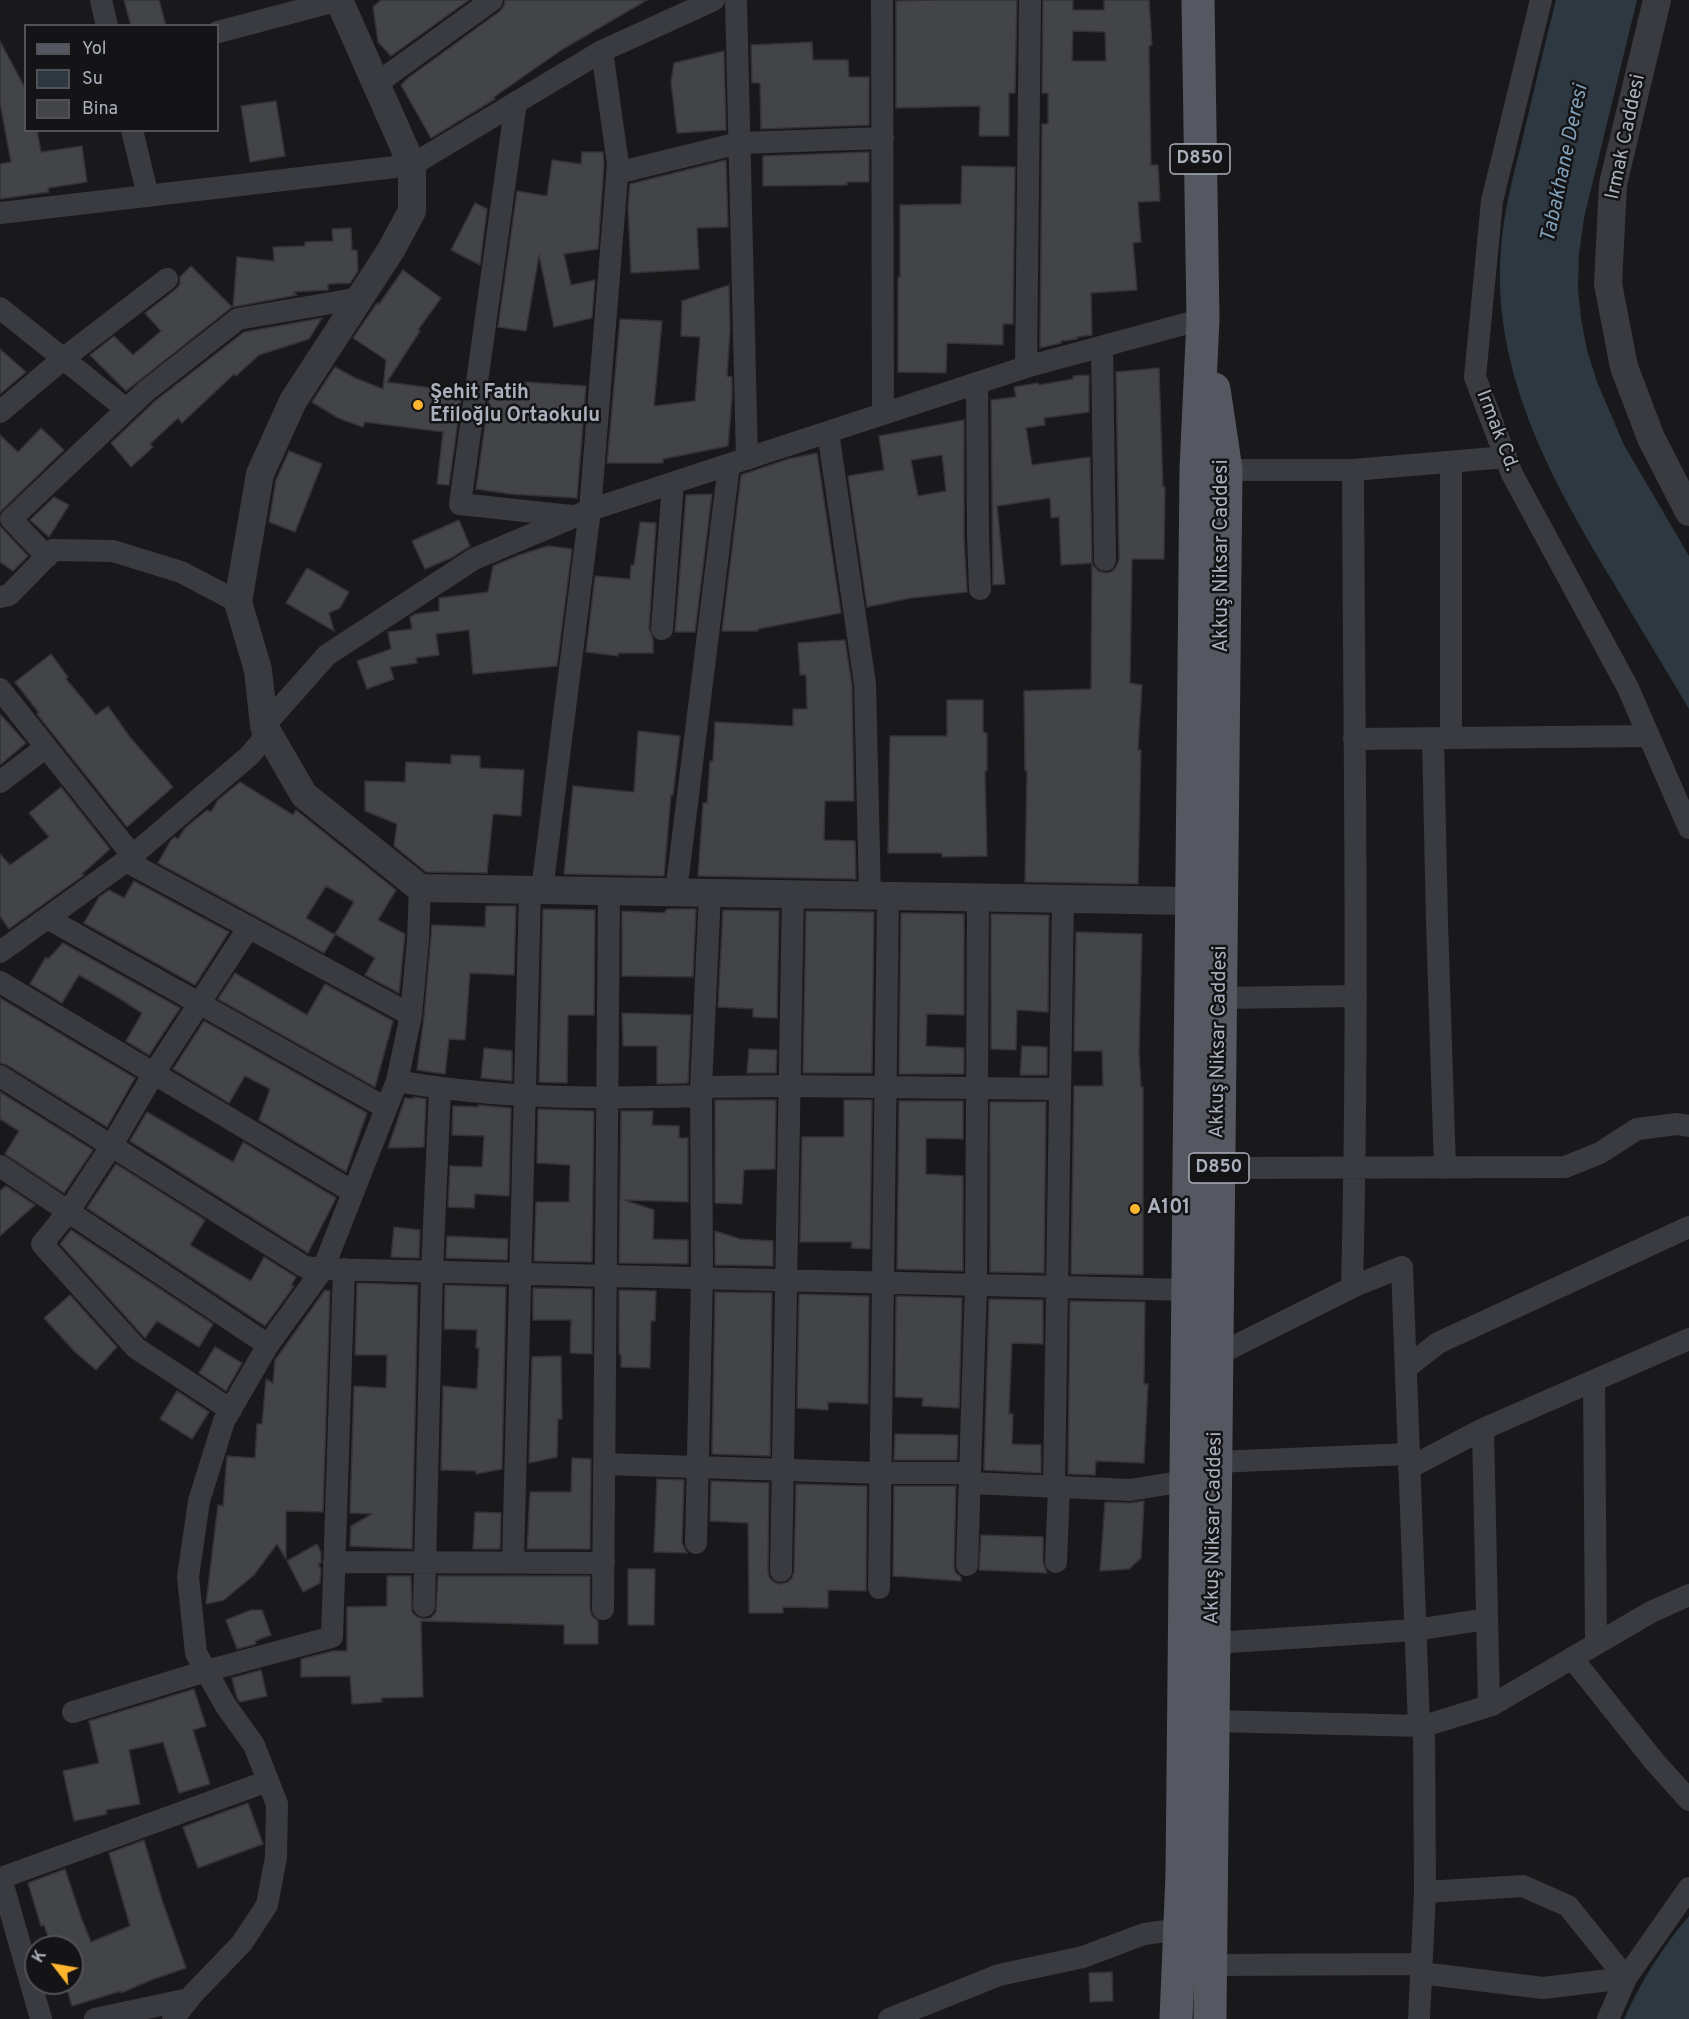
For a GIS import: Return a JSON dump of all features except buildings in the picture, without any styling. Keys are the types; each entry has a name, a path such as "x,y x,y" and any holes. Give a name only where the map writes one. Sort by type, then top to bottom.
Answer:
{"main road":[{"name":"Akkuş Niksar Caddesi","path":"1198,0 1203,319 1196,469 1185,1481 1201,1943 1210,2019"},
{"name":"Akkuş Niksar Caddesi","path":"1176,2019 1201,1943 1213,1721 1226,470 1203,319"}],"street":[{"path":"101,0 107,24"},
{"path":"1,950 129,858 249,756 262,741 264,726 258,670 238,602 260,474 293,401 391,250 412,211 412,165 339,0 219,32"},
{"path":"376,84 492,0"},
{"path":"0,213 412,165 602,51 714,0"},
{"path":"676,892 738,462 739,143 736,0"},
{"path":"882,0 883,414"},
{"path":"1026,367 1030,0"},
{"name":"Irmak Cd.","path":"1541,0 1492,201 1475,377 1512,474 1628,688 1689,828"},
{"name":"Irmak Caddesi","path":"1657,0 1613,184 1608,284 1624,367 1651,438 1689,512"},
{"path":"513,1562 524,1096 536,890 582,513 618,164 602,51"},
{"path":"516,102 460,504 582,513"},
{"path":"132,132 148,196"},
{"path":"617,173 739,143 883,138"},
{"path":"0,412 63,358 167,279"},
{"path":"46,557 11,519 146,390 238,319 360,298"},
{"path":"0,308 126,409"},
{"path":"264,726 327,656 474,559 582,513 673,483 1026,367 1203,319"},
{"path":"1102,346 1105,560"},
{"path":"977,384 980,589"},
{"path":"828,432 865,684 879,896 886,1087 879,1588"},
{"path":"1226,470 1353,470 1506,457"},
{"path":"1445,1168 1437,922 1451,462"},
{"path":"1352,1287 1356,996 1353,470"},
{"path":"662,629 673,483"},
{"path":"0,597 9,595 53,550 113,551 181,572 238,602"},
{"path":"0,689 129,858 411,1016"},
{"path":"264,726 304,795 420,888 1191,901"},
{"path":"1354,739 1648,736"},
{"path":"0,782 46,747"},
{"path":"73,1712 206,1671 332,1637 333,1269 353,1192 397,1081 411,1016 420,888"},
{"path":"603,1609 609,891"},
{"path":"696,1543 702,1279 702,1091 710,893"},
{"path":"781,1571 793,894"},
{"path":"967,1565 975,1286 978,898"},
{"path":"1056,1562 1057,1288 1063,899"},
{"path":"47,918 386,1108"},
{"path":"231,1410 136,1348 42,1244 68,1212 112,1145 154,1073 249,927"},
{"path":"0,982 353,1192"},
{"path":"1221,998 1356,996"},
{"path":"0,1076 305,1267 1187,1290"},
{"path":"397,1081 440,1089 524,1096 609,1098 789,1086 1060,1089"},
{"path":"424,1606 432,1272 440,1089"},
{"path":"1219,1168 1565,1167 1600,1153 1637,1129 1677,1124 1689,1126"},
{"path":"0,1166 268,1345"},
{"path":"1406,1368 1438,1343 1689,1227"},
{"path":"1217,1355 1352,1287 1402,1267 1415,1630 1422,1726 1425,1892 1419,2019"},
{"path":"173,2019 242,1943 267,1905 276,1857 277,1804 254,1745 226,1706 196,1653 188,1576 199,1501 224,1421 268,1345 333,1269"},
{"path":"1216,1462 1409,1461 1689,1339"},
{"path":"1594,1381 1596,1644"},
{"path":"1483,1430 1489,1706"},
{"path":"604,1464 880,1473 970,1478 1057,1487 1130,1490 1185,1481"},
{"path":"334,1562 604,1563"},
{"path":"1213,1721 1422,1726 1489,1706 1651,1612 1689,1595"},
{"path":"1214,1643 1415,1630 1487,1618"},
{"path":"1572,1658 1654,1761 1689,1800"},
{"path":"41,2019 1,1878 268,1781"},
{"path":"1425,1892 1523,1886 1568,1906 1626,1978"},
{"path":"1608,2019 1626,1978 1689,1888"},
{"path":"889,2019 999,1975 1083,1957 1144,1934 1166,1931 1201,1943 1421,1969 1543,1988 1626,1978"},
{"path":"95,2019 189,1999"}],"water":[{"name":"Tabakhane Deresi","path":"1556,0 1637,0 1584,218 1579,254 1578,288 1587,350 1597,382 1624,445 1689,556 1689,709 1587,539 1546,460 1515,379 1505,336 1500,292 1504,220"},
{"path":"1689,1916 1689,2019 1624,2019 1653,1965"}],"place":[{"name":"Şehit Fatih Efiloğlu Ortaokulu","path":"418,405"},
{"name":"A101","path":"1135,1209"}]}
